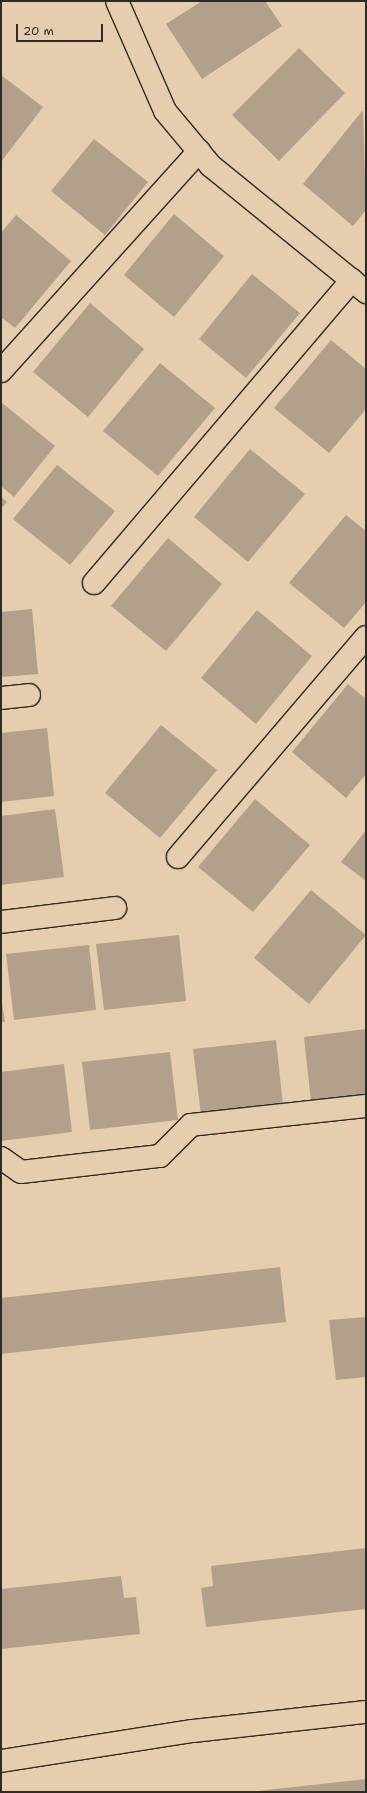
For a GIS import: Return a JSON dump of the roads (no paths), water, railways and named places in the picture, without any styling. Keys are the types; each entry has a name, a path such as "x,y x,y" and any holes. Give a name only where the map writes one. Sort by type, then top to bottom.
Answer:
{"lane":[{"path":"94,583 359,286 211,166 165,111 117,1"},
{"path":"1,371 199,151"},
{"path":"178,856 366,637"},
{"path":"1,698 29,695"},
{"path":"1,922 115,908"},
{"path":"1,1158 22,1172 160,1156 191,1125 366,1106"},
{"path":"1,1761 193,1731 366,1712"}]}
